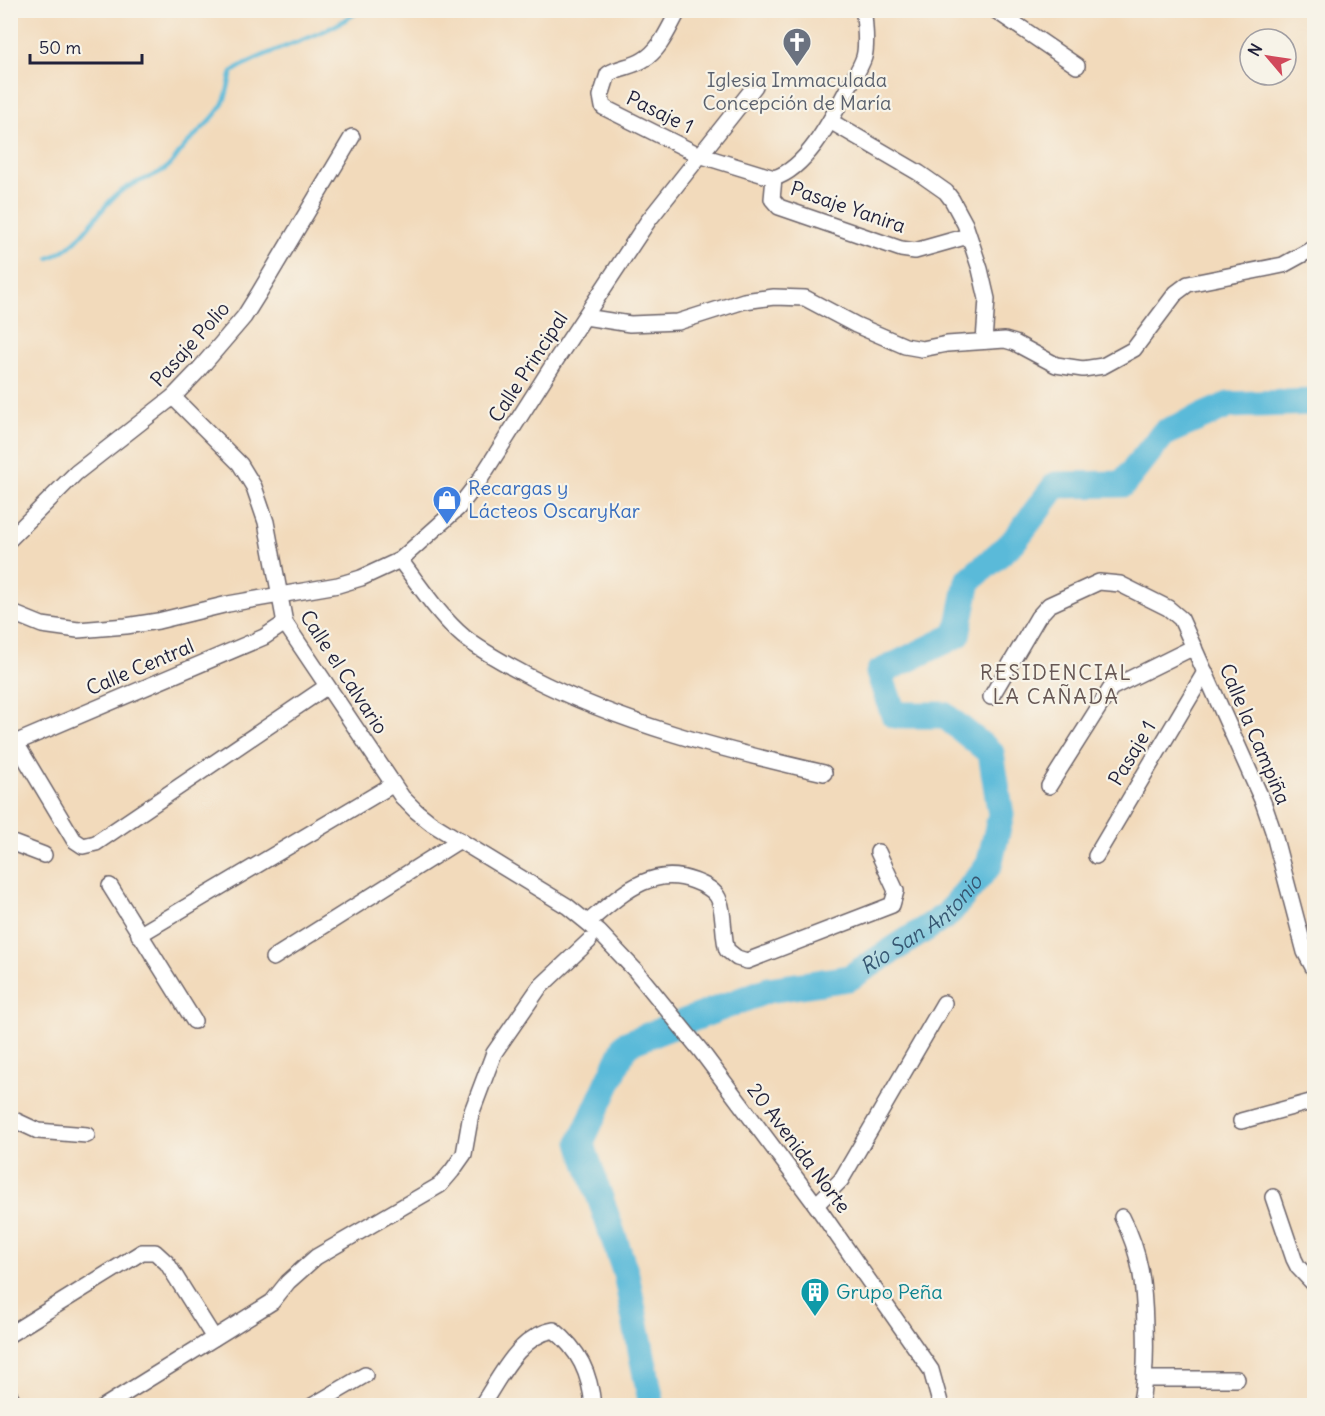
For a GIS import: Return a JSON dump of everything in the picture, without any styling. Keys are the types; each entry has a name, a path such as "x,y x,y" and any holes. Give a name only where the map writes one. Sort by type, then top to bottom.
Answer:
{"street":[{"name":"Pasaje 1","path":"679,10 660,44 649,56 643,61 616,69 608,74 602,96 603,107 699,155 774,178"},
{"path":"774,178 784,174 798,162 830,121 864,55 864,10"},
{"path":"995,10 1077,66"},
{"name":"Calle Principal","path":"279,595 349,582 400,560 458,508 479,481 648,221 755,86"},
{"path":"830,121 919,173 946,192 965,224 980,269 987,299 984,341"},
{"name":"Pasaje Polio","path":"10,539 76,473 173,397 244,317 352,137"},
{"name":"Pasaje Yanira","path":"774,178 771,199 779,207 901,249 915,251 968,236"},
{"path":"585,317 630,324 678,322 744,301 774,297 805,298 856,325 905,346 922,349 947,344 1005,340 1056,365 1083,369 1103,366 1134,349 1176,294 1188,284 1283,265 1314,248"},
{"path":"173,397 240,464 254,487 266,522 279,595"},
{"path":"400,560 430,600 463,636 507,665 546,685 576,699 701,743 824,773"},
{"name":"Calle la Campiña","path":"991,697 1043,610 1099,582 1120,584 1175,613 1181,619 1263,802 1273,831 1305,952 1314,969"},
{"name":"Calle el Calvario","path":"10,612 42,625 78,630 158,621 228,604 279,595 285,623 392,784 416,811 558,900 592,932"},
{"name":"Calle Central","path":"13,744 264,637 285,623"},
{"path":"1049,786 1111,688 1194,647"},
{"name":"Pasaje 1","path":"1096,856 1205,672"},
{"path":"13,744 74,840 82,846 96,843 326,687"},
{"path":"139,935 392,784"},
{"path":"273,958 460,840"},
{"path":"10,842 44,855"},
{"path":"105,1406 272,1302 288,1282 316,1257 440,1185 464,1154 471,1114 494,1053 539,988 592,932 622,895 644,881 667,876 687,878 703,885 717,895 727,950 737,958 747,961 892,904 896,891 878,852"},
{"path":"110,886 194,1021"},
{"name":"20 Avenida Norte","path":"592,932 635,970 666,1007 816,1205 931,1370 941,1406"},
{"path":"816,1205 841,1180 944,1003"},
{"path":"1241,1121 1314,1101"},
{"path":"10,1118 38,1131 87,1135"},
{"path":"1273,1197 1298,1268 1314,1284"},
{"path":"1122,1217 1133,1239 1143,1280 1145,1379 1140,1406"},
{"path":"10,1334 142,1252 155,1252 167,1263 214,1338"},
{"path":"481,1406 516,1354 541,1332 554,1330 567,1340 591,1382 593,1406"},
{"path":"312,1406 364,1376"},
{"path":"1145,1379 1237,1379"},
{"path":"10,1396 16,1406"}],"waterway":[{"path":"49,258 70,246 122,190 159,173 170,165 221,107 232,72 264,55 330,28 360,10"},
{"name":"Río San Antonio","path":"652,1406 626,1274 581,1142 626,1044 768,990 849,978 947,915 989,865 1001,815 991,753 944,715 894,715 879,673 957,635 968,581 1013,542 1056,485 1123,484 1164,433 1229,405 1314,402"}],"place":[{"name":"Iglesia Immaculada Concepción de María","path":"797,68"},
{"name":"Recargas y Lácteos OscaryKar","path":"447,526"},
{"name":"Grupo Peña","path":"815,1318"}],"district":[{"name":"RESIDENCIAL LA CAÑADA","path":"1056,685"}]}
